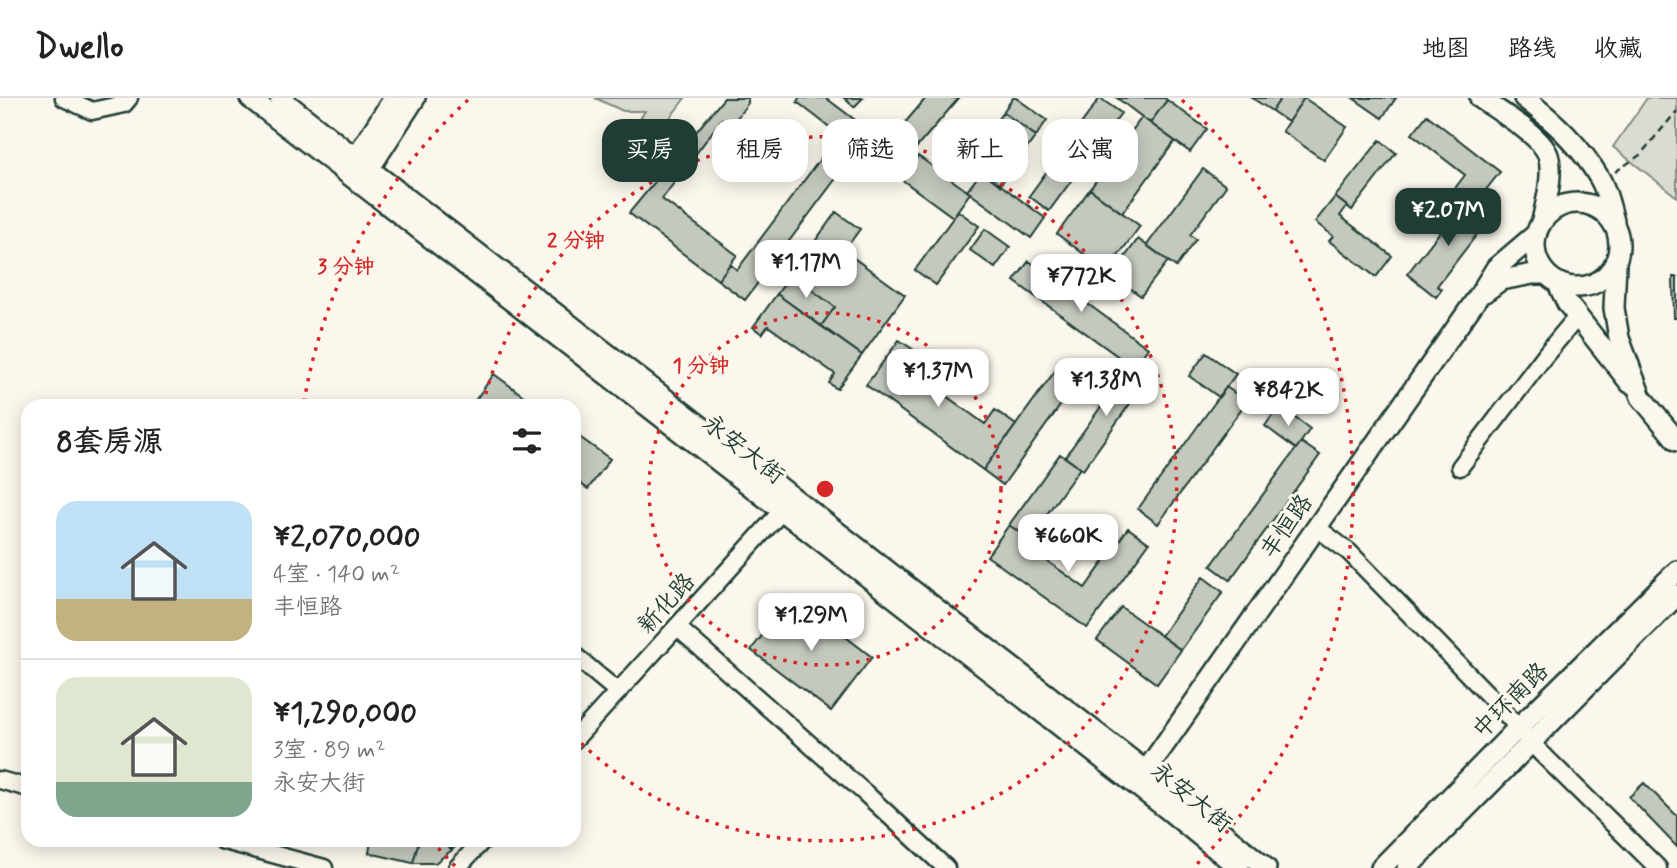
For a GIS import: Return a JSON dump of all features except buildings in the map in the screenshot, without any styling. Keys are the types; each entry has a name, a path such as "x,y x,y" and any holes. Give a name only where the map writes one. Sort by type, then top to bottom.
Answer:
{"main road":[{"name":"永安大街","path":"250,98 357,171 1142,778 1266,868"},
{"name":"永安大街","path":"280,98 357,171"},
{"path":"357,171 394,98"},
{"path":"357,171 415,98"},
{"path":"1480,98 1533,135 1548,154 1550,169 1547,199 1535,248 1538,262 1577,317 1677,441"},
{"path":"1524,98 1550,118 1580,149 1601,181 1619,235 1614,307 1619,338 1641,397"},
{"path":"1539,228 1552,211 1564,204 1578,202 1592,205 1615,223"},
{"name":"丰恒路","path":"1142,778 1496,268 1539,228"},
{"path":"1478,297 1501,280 1533,274 1551,278 1570,287 1585,287 1608,276 1616,262"},
{"name":"中环南路","path":"1407,868 1524,734 1677,571"},
{"name":"中环南路","path":"1381,868 1677,595"},
{"name":"永安大街","path":"1142,778 1239,868"}],"street":[{"path":"64,98 92,111 124,104 129,98"},
{"path":"1460,467 1545,354 1577,317"},
{"name":"新化路","path":"581,732 788,505"},
{"path":"1316,527 1349,552 1524,734 1658,868"},
{"path":"677,627 946,868"},
{"path":"581,664 618,692"},
{"path":"0,780 21,786"},
{"path":"247,847 324,868"},
{"path":"457,868 476,847"}],"path":[{"path":"1601,181 1640,155 1677,111"}],"shaded area":[{"path":"595,98 685,98 669,119 640,119 645,111 623,111"},
{"path":"1647,98 1677,98 1677,197 1613,147"}]}
